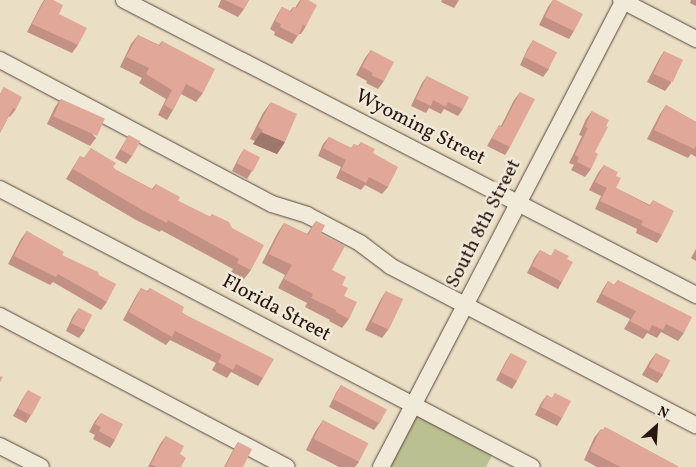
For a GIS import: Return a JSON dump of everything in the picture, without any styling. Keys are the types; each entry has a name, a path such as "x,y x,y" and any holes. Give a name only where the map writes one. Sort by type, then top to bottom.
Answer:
{"street":[{"name":"Wyoming Street","path":"124,0 696,295"},
{"name":"South 8th Street","path":"381,467 466,306 622,0"},
{"path":"622,0 696,39"},
{"path":"0,60 272,204 307,215 360,243 390,266 696,426"},
{"name":"Florida Street","path":"0,189 532,467"},
{"path":"0,316 287,467"},
{"path":"0,446 32,465"}],"green space":[{"path":"414,405 496,448 486,467 381,467"}],"building":[{"path":"45,0 53,0 63,5 59,14 87,28 78,45 32,24"},
{"path":"225,0 249,0 244,9"},
{"path":"301,0 308,0 317,5 306,26 303,25 298,36 280,27 281,24 275,21 282,7 291,12 293,7 297,8"},
{"path":"553,0 583,14 574,31 545,17"},
{"path":"138,35 160,46 162,41 215,69 203,93 186,84 173,110 164,105 172,90 146,74 149,68 126,57"},
{"path":"533,40 557,52 548,69 524,57"},
{"path":"371,50 394,62 384,81 371,75 373,73 362,67"},
{"path":"664,51 683,60 672,83 653,74"},
{"path":"427,76 469,97 463,109 448,102 446,107 433,100 431,106 416,99"},
{"path":"4,87 22,97 16,109 13,108 0,133 0,95"},
{"path":"520,92 535,99 510,147 492,138 499,125 502,127"},
{"path":"61,99 105,119 97,136 53,116"},
{"path":"271,102 297,114 285,142 261,132 263,130 258,127"},
{"path":"666,105 696,122 696,146 694,149 654,130"},
{"path":"592,111 609,120 606,126 608,127 595,152 598,154 591,169 577,162 579,157 575,155 588,128 585,127"},
{"path":"129,135 140,141 132,156 121,150"},
{"path":"329,137 351,148 354,144 359,146 361,142 375,149 373,153 398,167 388,187 369,177 366,183 341,170 346,160 323,148"},
{"path":"91,148 116,163 113,167 116,170 153,190 156,184 180,197 178,201 211,217 212,214 229,222 232,228 264,245 251,270 237,263 239,259 168,220 167,223 142,210 73,169 80,156 84,159"},
{"path":"244,149 260,157 253,171 237,163"},
{"path":"604,165 618,172 616,176 621,178 616,188 650,206 653,200 674,211 662,235 641,225 643,221 600,201 607,188 595,182"},
{"path":"316,221 325,225 321,234 345,246 332,270 346,277 342,285 348,288 344,296 357,302 349,319 336,312 336,310 311,298 313,294 284,279 292,265 269,254 284,223 308,235"},
{"path":"27,231 64,252 62,255 98,272 99,275 116,284 107,302 58,274 56,277 14,256"},
{"path":"555,249 569,256 567,259 573,262 562,282 532,266 540,250 551,256"},
{"path":"618,280 692,317 684,333 666,324 663,330 652,325 649,331 630,321 636,311 602,294 608,281 615,285"},
{"path":"141,288 148,292 150,288 184,307 182,312 184,314 274,359 263,378 236,364 233,370 218,362 222,355 175,331 172,337 129,312"},
{"path":"386,291 403,299 389,330 372,322"},
{"path":"79,308 92,315 84,330 71,323"},
{"path":"511,353 527,361 517,381 501,373"},
{"path":"656,353 670,360 663,375 649,367"},
{"path":"341,385 387,409 379,424 333,399"},
{"path":"28,390 41,397 31,416 18,409"},
{"path":"555,393 571,401 562,418 541,407 547,395 552,398"},
{"path":"101,413 123,424 115,440 99,431 101,427 95,424"},
{"path":"323,420 368,443 359,462 313,439"},
{"path":"605,427 679,467 620,467 590,451 601,429 603,431"},
{"path":"166,436 184,446 180,454 186,458 181,467 156,467 151,464"},
{"path":"238,442 252,449 243,467 225,467"}]}
